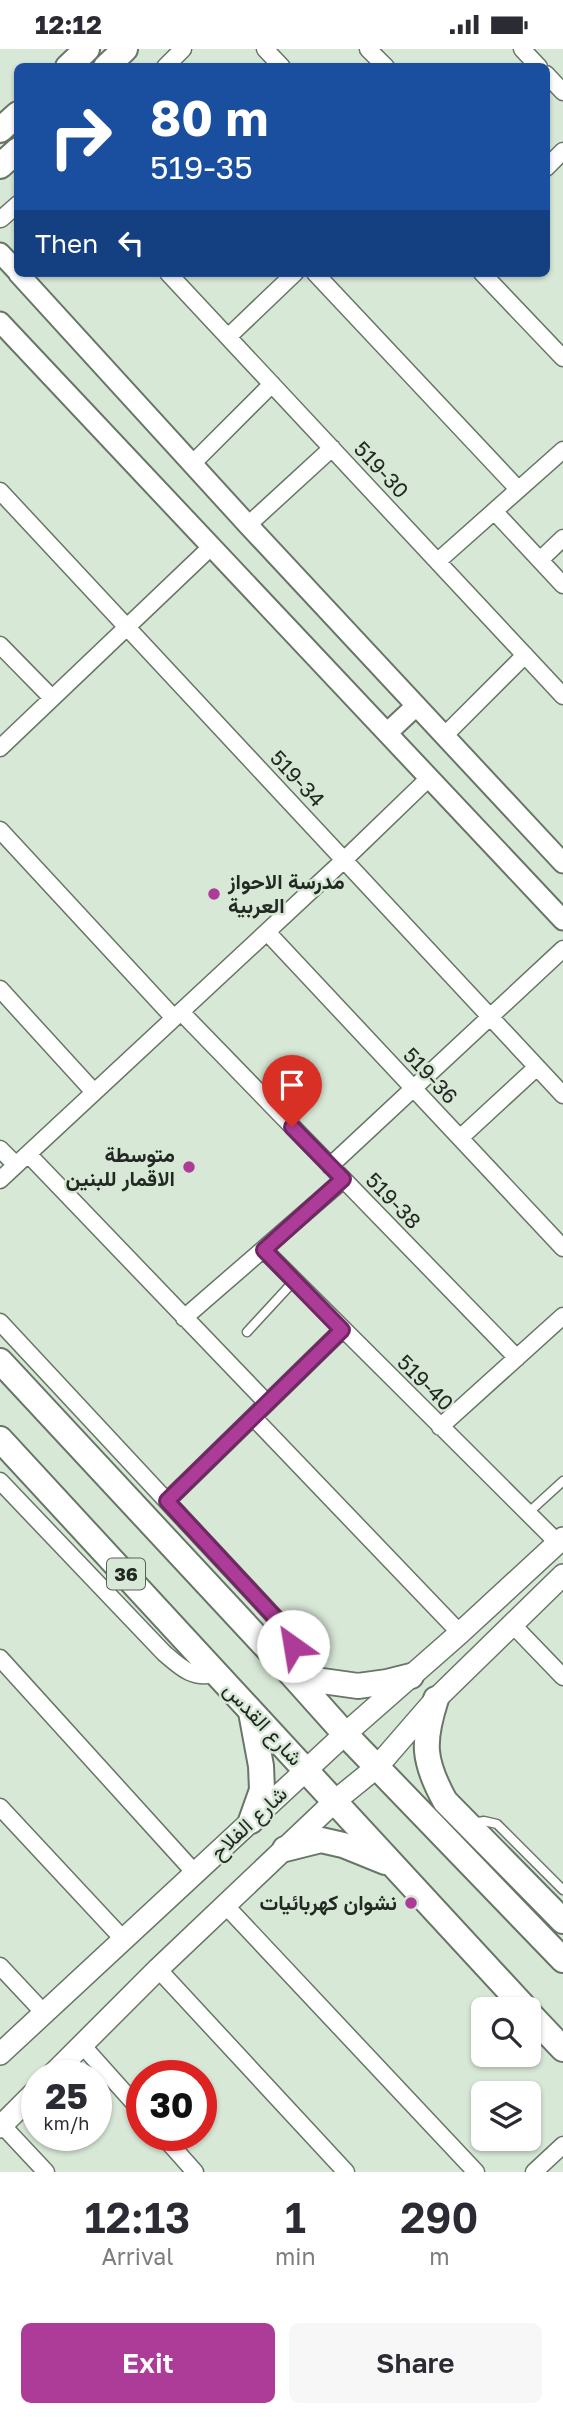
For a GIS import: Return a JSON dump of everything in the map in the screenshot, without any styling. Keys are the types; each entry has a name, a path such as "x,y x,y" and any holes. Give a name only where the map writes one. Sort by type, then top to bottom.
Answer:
{"main road":[{"path":"72,63 87,49"},
{"path":"0,130 14,118"},
{"path":"0,166 14,154"},
{"name":"36","path":"0,1361 345,1734 563,1961"},
{"name":"شارع القدس","path":"0,1439 515,1997"},
{"name":"شارع الفلاح","path":"0,2055 345,1734 560,1541"},
{"name":"شارع الفلاح","path":"66,2060 335,1801 377,1767 436,1699 563,1575"},
{"path":"291,1673 358,1686 411,1676"},
{"path":"436,1699 426,1742 432,1777 444,1801 563,1921"},
{"path":"251,1710 260,1755 262,1790 251,1821"},
{"path":"285,1849 321,1840 343,1845 392,1865"},
{"name":"شارع القدس","path":"541,2025 563,2049"},
{"path":"1,2126 21,2106"}],"street":[{"path":"169,63 183,49"},
{"path":"265,49 278,63"},
{"path":"368,49 382,63"},
{"path":"522,49 535,63"},
{"path":"550,78 563,92"},
{"path":"550,164 563,151"},
{"path":"0,253 14,269"},
{"path":"22,277 563,863"},
{"name":"519-30","path":"172,277 563,696"},
{"path":"228,337 291,277"},
{"path":"318,277 518,489"},
{"path":"486,277 563,358"},
{"path":"0,322 563,920"},
{"path":"192,464 272,384"},
{"path":"248,525 332,448"},
{"path":"438,561 563,450"},
{"name":"519-34","path":"0,491 563,1095"},
{"path":"494,511 563,585"},
{"path":"540,560 563,538"},
{"path":"0,748 212,546"},
{"path":"0,645 52,698"},
{"path":"444,736 525,655"},
{"path":"387,733 416,706"},
{"path":"0,1180 429,778"},
{"name":"519-38","path":"0,830 177,1015 343,1179 517,1358"},
{"name":"519-36","path":"267,932 563,1248"},
{"path":"330,1166 563,949"},
{"path":"0,989 94,1092"},
{"path":"460,1138 537,1067"},
{"path":"0,1149 16,1165"},
{"path":"28,1154 267,1403"},
{"path":"184,1318 343,1179"},
{"name":"519-40","path":"264,1250 440,1427 560,1541"},
{"path":"440,1427 563,1316"},
{"path":"0,1322 284,1627 293,1646 291,1673"},
{"path":"167,1501 342,1330"},
{"path":"253,1417 460,1633"},
{"path":"2,1486 164,1653 194,1675 208,1677 217,1673"},
{"path":"512,1624 563,1677"},
{"path":"0,1658 195,1873"},
{"path":"0,1807 124,1940"},
{"path":"226,1906 476,2172"},
{"path":"0,1966 45,2014"},
{"path":"158,1969 346,2172"},
{"path":"82,2045 126,2094"},
{"path":"1,2126 46,2172"},
{"path":"534,2172 563,2145"},
{"path":"176,2151 195,2172"}],"lane":[{"path":"247,1332 294,1281"},
{"path":"528,1513 563,1481"},
{"path":"467,1824 484,1821 496,1824 563,1890"}],"place":[{"name":"مدرسة الاحواز العربية","path":"214,894"},
{"name":"متوسطة الاقمار للبنين","path":"189,1167"},
{"name":"نشوان كهربائيات","path":"411,1903"}],"route":[{"path":"292,1127 343,1179 264,1250 342,1330 167,1501 284,1627 293,1646"}]}
